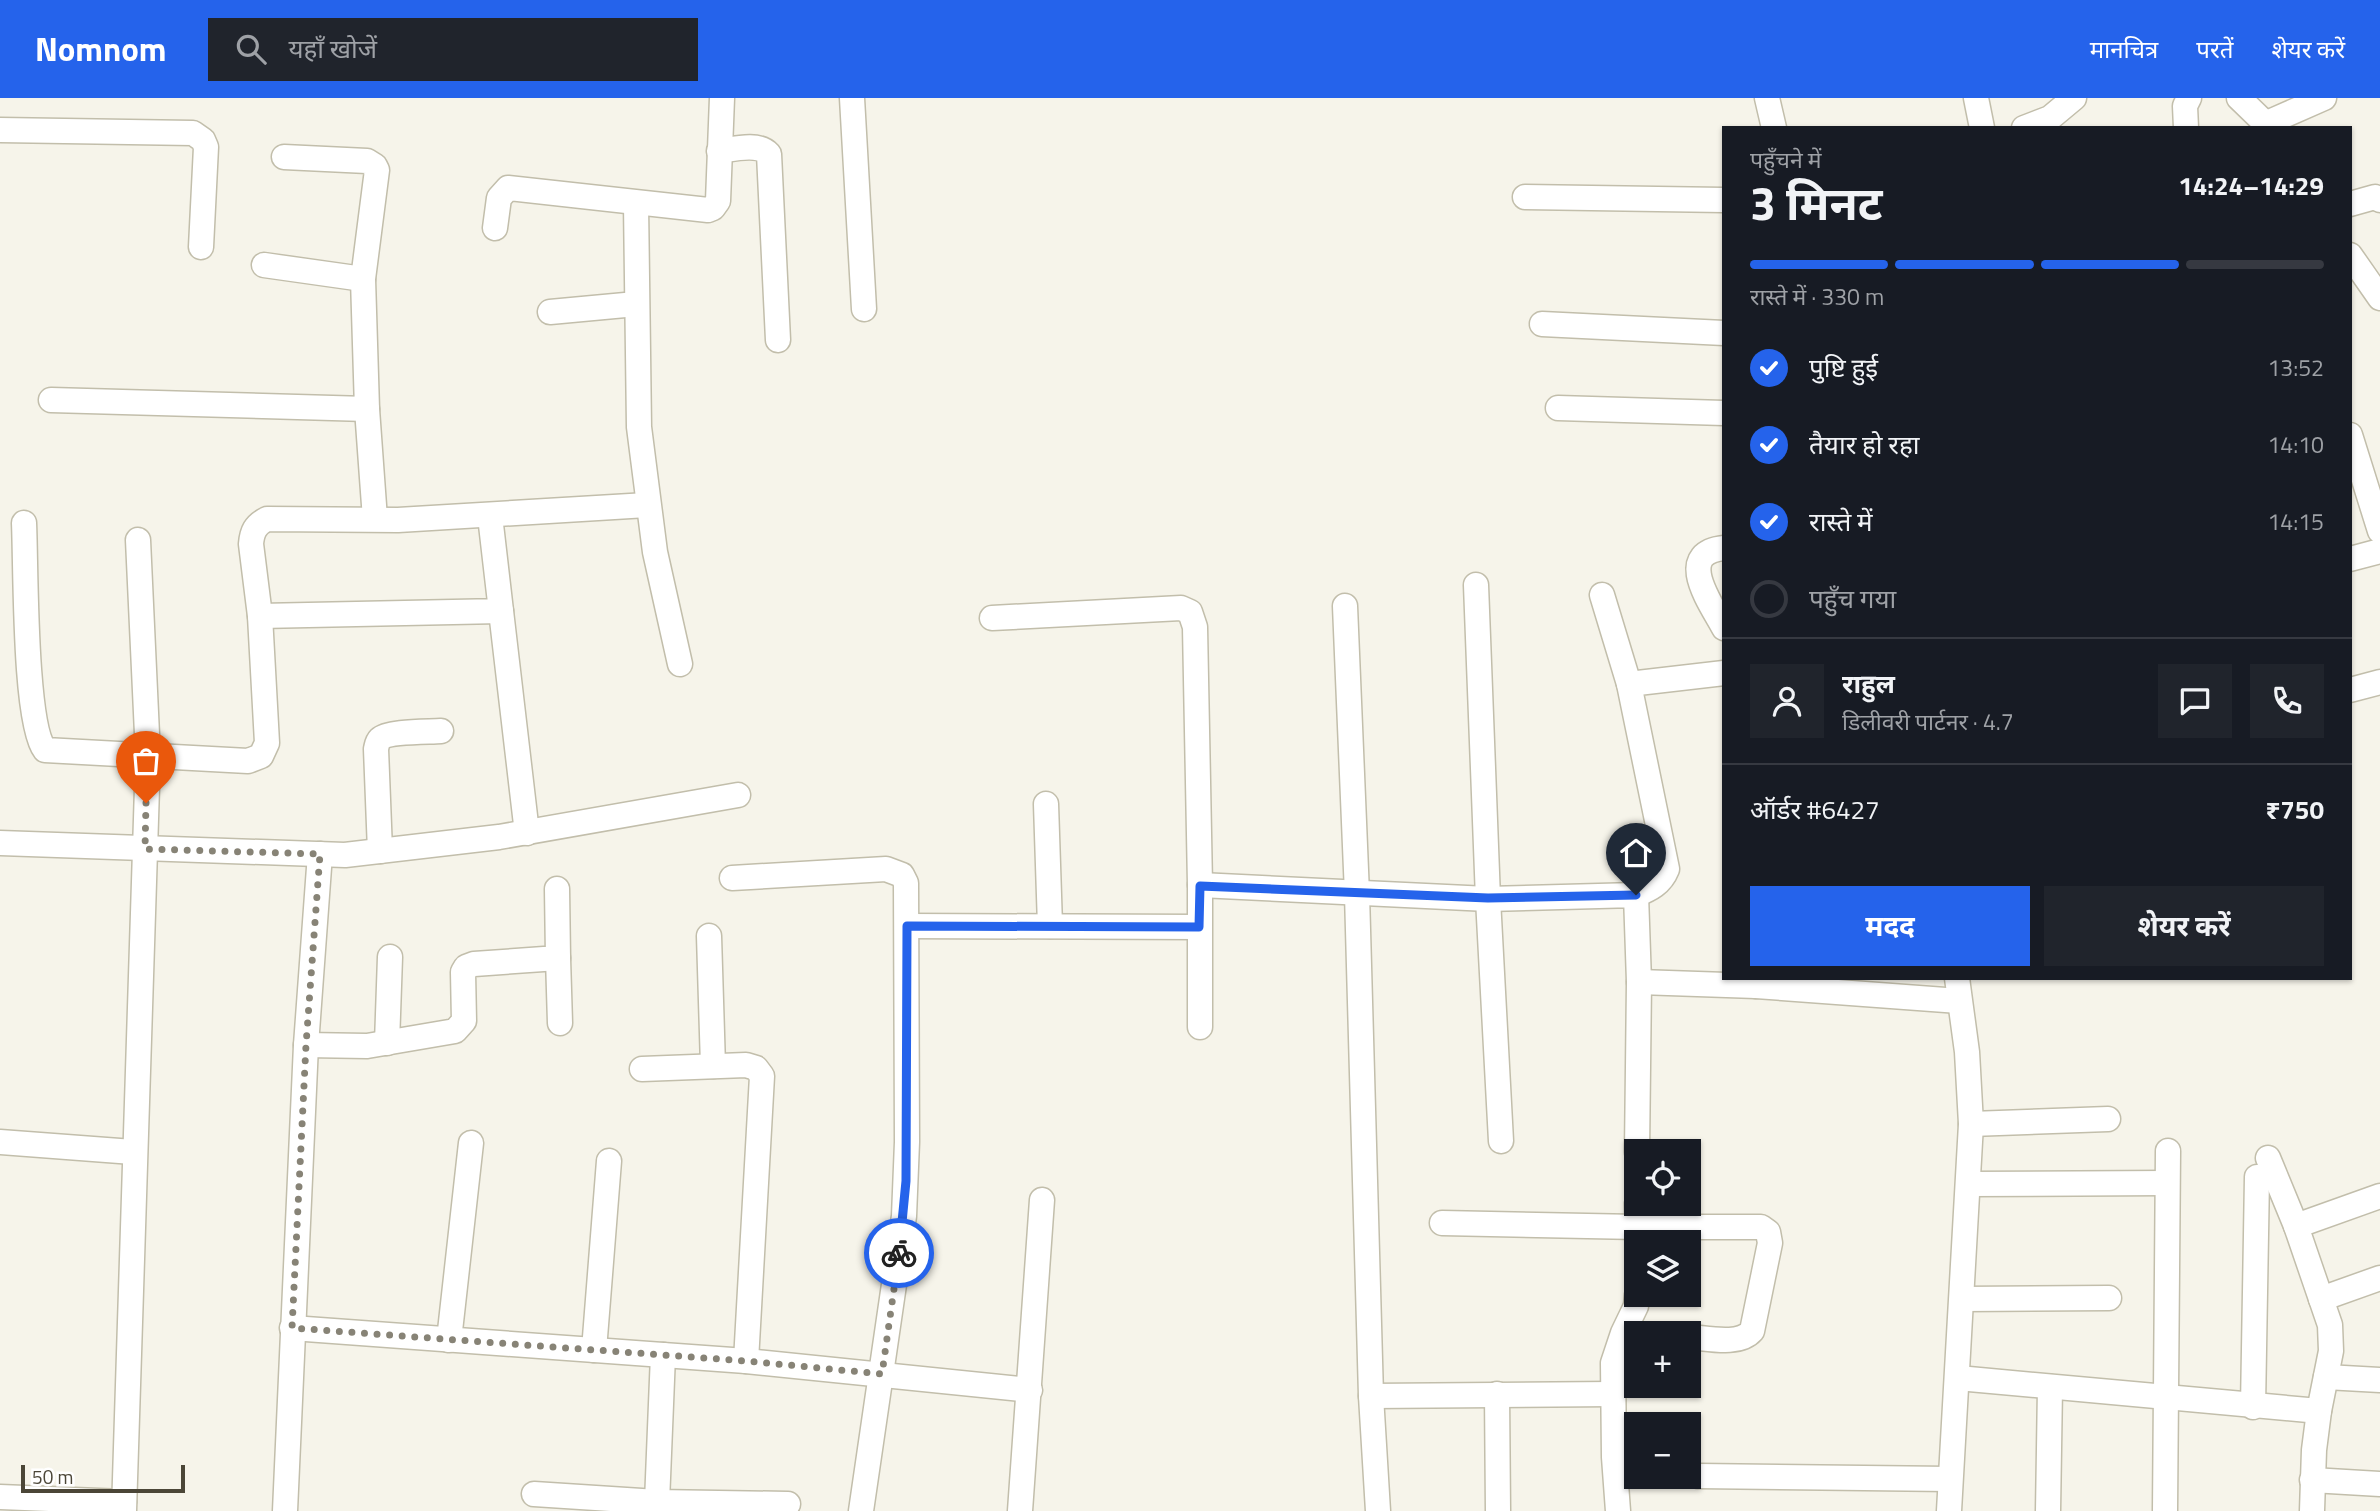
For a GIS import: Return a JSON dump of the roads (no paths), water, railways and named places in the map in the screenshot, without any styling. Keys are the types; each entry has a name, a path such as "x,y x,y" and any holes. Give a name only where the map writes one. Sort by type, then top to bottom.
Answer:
{"street":[{"path":"495,228 499,198 508,188 636,204 708,210 713,208 718,201 722,98"},
{"path":"852,98 864,309"},
{"path":"1768,98 1774,126"},
{"path":"1976,98 1982,126"},
{"path":"2029,126 2050,118 2074,98"},
{"path":"2181,126 2189,98"},
{"path":"2239,98 2269,125 2324,98"},
{"path":"0,130 193,133 206,147 201,247"},
{"path":"719,151 756,147 769,154 778,340"},
{"path":"284,157 367,161 377,170 363,279 367,409 375,519"},
{"path":"1525,197 1722,200"},
{"path":"2352,203 2375,197 2380,200"},
{"path":"636,204 639,428 647,505 660,582 680,664"},
{"path":"2352,259 2380,298"},
{"path":"264,265 363,279"},
{"path":"550,312 636,304"},
{"path":"1542,324 1722,333"},
{"path":"51,400 367,409"},
{"path":"1558,408 1722,413"},
{"path":"2352,441 2380,531"},
{"path":"24,523 31,696 42,747 49,752 248,761 261,756 267,743 260,616 251,544 252,535 259,523 267,519 490,516 647,505"},
{"path":"490,516 527,832"},
{"path":"0,1497 124,1506 148,756 138,540"},
{"path":"1722,548 1714,549 1703,558 1698,567 1698,579 1722,624"},
{"path":"2352,558 2380,551"},
{"path":"1476,585 1501,1141"},
{"path":"1200,886 1488,898 1636,895 1652,888 1667,869 1629,684 1602,595"},
{"path":"1345,606 1357,894 1371,1396 1378,1511"},
{"path":"992,618 1181,608 1190,612 1195,627 1200,886 1199,1027"},
{"path":"260,616 500,611"},
{"path":"1629,684 1722,673"},
{"path":"2352,689 2380,682"},
{"path":"380,851 376,749 378,741 393,734 441,731"},
{"path":"0,843 345,855 527,832 738,795"},
{"path":"1046,804 1050,926"},
{"path":"285,1511 306,1045 320,854"},
{"path":"732,878 893,870 902,875 906,883 904,1216 861,1511"},
{"path":"557,889 560,1023"},
{"path":"1636,895 1639,982 1637,1139"},
{"path":"907,926 1199,927"},
{"path":"709,936 713,1066"},
{"path":"387,1043 390,957"},
{"path":"306,1045 348,1047 455,1031 464,1021 463,972 466,967 474,964 558,958"},
{"path":"1639,982 1756,982 1958,989 1967,1052 1971,1124 1949,1511"},
{"path":"642,1069 746,1065 756,1068 762,1076 746,1361"},
{"path":"1971,1124 2108,1119"},
{"path":"0,1142 134,1152"},
{"path":"449,1340 471,1143"},
{"path":"2165,1511 2168,1151"},
{"path":"594,1350 610,1161"},
{"path":"2253,1406 2263,1168 2296,1226 2330,1325 2331,1351 2319,1411 2312,1480 2312,1511"},
{"path":"1969,1184 2168,1183"},
{"path":"2296,1226 2380,1196"},
{"path":"1020,1511 1042,1200"},
{"path":"1442,1223 1761,1227 1768,1232 1770,1243 1752,1331 1747,1337 1738,1339 1701,1337"},
{"path":"2321,1299 2380,1278"},
{"path":"1962,1299 2109,1298"},
{"path":"292,1328 746,1361 1030,1390"},
{"path":"1618,1511 1614,1363 1624,1344"},
{"path":"657,1502 663,1355"},
{"path":"2326,1377 2380,1380"},
{"path":"1958,1378 2319,1411"},
{"path":"2048,1511 2050,1387"},
{"path":"1497,1394 1498,1511"},
{"path":"1371,1396 1613,1394"},
{"path":"1701,1476 1950,1479"},
{"path":"2312,1480 2380,1484"},
{"path":"534,1494 657,1502 788,1504"}]}
